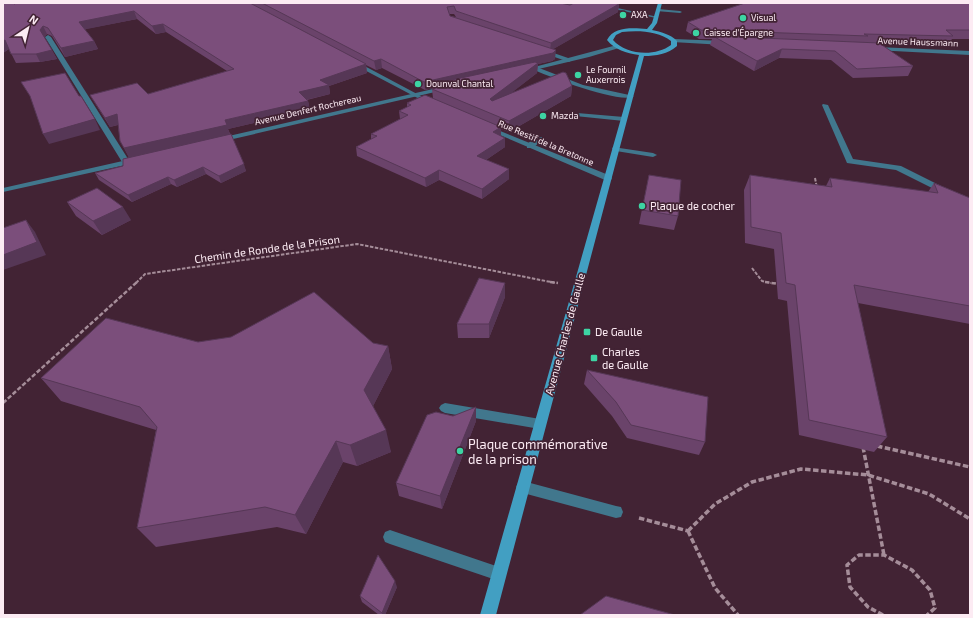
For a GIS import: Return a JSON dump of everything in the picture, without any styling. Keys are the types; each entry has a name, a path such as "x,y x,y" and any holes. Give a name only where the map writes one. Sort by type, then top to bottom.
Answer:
{"main road":[{"path":"648,31 656,17 660,3"},
{"path":"629,30 648,31 662,34 674,42 674,46 671,49 664,52 642,54 617,47 610,40 611,36 629,30"},
{"name":"Avenue Charles de Gaulle","path":"488,615 642,54"}],"street":[{"path":"588,3 656,17"},
{"path":"658,10 680,12"},
{"path":"48,37 126,162"},
{"path":"674,42 728,44"},
{"path":"519,72 617,47"},
{"path":"533,48 569,60"},
{"name":"Avenue Haussmann","path":"868,49 970,53"},
{"path":"351,61 437,106"},
{"path":"534,68 553,78 593,90 631,96"},
{"name":"Avenue Denfert Rochereau","path":"210,142 452,87"},
{"path":"825,105 850,161 898,168 961,199 970,200"},
{"path":"577,115 624,119"},
{"name":"Rue Restif de la Bretonne","path":"480,124 608,178"},
{"path":"530,146 539,139"},
{"path":"616,150 653,155"},
{"path":"3,190 141,158"},
{"path":"445,408 540,424"},
{"path":"523,487 616,512"},
{"path":"390,537 499,574"}],"path":[{"path":"815,178 818,194"},
{"name":"Chemin de Ronde de la Prison","path":"3,403 145,274 357,244 578,287"},
{"path":"752,268 762,281 784,285"},
{"path":"884,555 862,442 970,467"},
{"path":"688,531 714,504 752,482 801,469 868,475 929,494 970,519"},
{"path":"616,512 688,531 715,588 738,615"},
{"path":"883,615 868,607 850,587 847,565 859,555 884,555 912,570 930,590 935,608 927,615"}],"building":[{"path":"3,3 250,3 366,64 320,80 329,85 299,92 308,101 225,120 227,125 124,148 120,141 117,114 105,118 90,95 137,83 148,94 234,69 163,24 152,26 134,11 79,22 94,41 61,48 48,28 43,26 40,30 52,50 36,54 11,54 5,40 3,41"},
{"path":"262,3 619,4 551,43 456,11 454,6 447,7 450,16 556,50 553,53 424,82 381,59 374,61"},
{"path":"745,3 970,3 970,30 946,30 953,36 864,34 868,36 701,30 688,22"},
{"path":"713,36 879,43 913,66 857,69 835,51 782,49 757,61"},
{"path":"535,62 538,63 490,99 492,101 563,72 566,73 572,86 509,121 432,89 437,87 433,84"},
{"path":"65,73 95,119 43,134 30,96 21,82"},
{"path":"425,95 501,127 493,132 505,138 477,156 509,169 482,189 439,170 425,178 356,147 377,136 371,134 408,115 399,111 411,105 407,103"},
{"path":"231,134 244,164 219,176 203,167 174,180 168,177 128,195 95,173 123,166 123,159"},
{"path":"649,175 681,180 678,216 642,210"},
{"path":"750,175 832,187 830,178 938,193 934,183 970,198 970,306 854,285 887,437 809,420 795,285 786,283 781,233 751,227"},
{"path":"97,188 123,207 93,221 67,202"},
{"path":"26,220 37,242 3,255 3,228"},
{"path":"479,278 505,283 489,324 457,324"},
{"path":"314,292 373,343 388,346 364,390 386,430 350,445 336,441 295,515 265,507 137,528 157,427 140,407 41,378 106,318 198,342 231,337"},
{"path":"587,370 708,397 705,442 631,425 616,402"},
{"path":"476,407 440,496 396,483 427,415 436,412 453,416"},
{"path":"378,555 395,581 382,613 360,596"},
{"path":"606,596 675,615 580,615"}],"place":[{"name":"AXA","path":"623,15"},
{"name":"Visual","path":"743,18"},
{"name":"Caisse d'Épargne","path":"696,33"},
{"name":"Le Fournil Auxerrois","path":"578,75"},
{"name":"Dounval Chantal","path":"418,84"},
{"name":"Mazda","path":"543,116"},
{"name":"Plaque de cocher","path":"642,206"},
{"name":"De Gaulle","path":"587,332"},
{"name":"Charles de Gaulle","path":"594,358"},
{"name":"Plaque commémorative de la prison","path":"460,451"}]}
